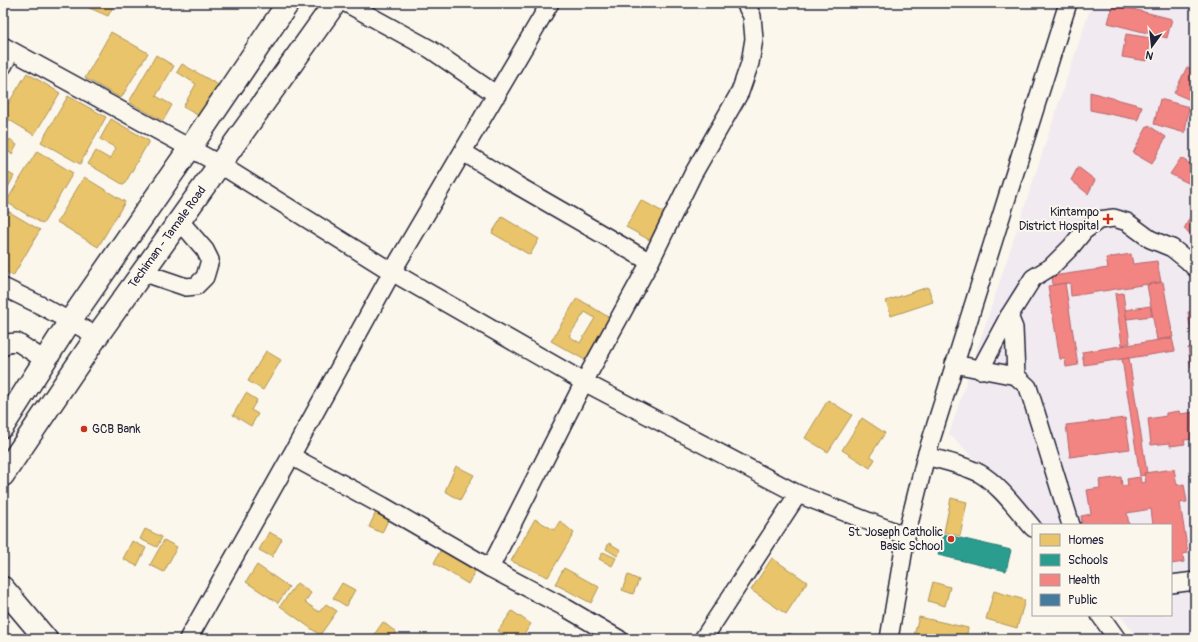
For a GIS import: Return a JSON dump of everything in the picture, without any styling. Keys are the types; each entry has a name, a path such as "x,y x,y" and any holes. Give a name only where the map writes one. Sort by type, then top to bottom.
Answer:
{"main road":[{"path":"6,413 46,361 70,321 288,3"},
{"name":"Techiman - Tamale Road","path":"3,475 97,336 335,3"},
{"path":"125,242 148,264"},
{"path":"3,588 46,639"}],"street":[{"path":"346,3 430,49 497,94"},
{"path":"188,639 392,272 550,3"},
{"path":"490,568 584,382 650,262 694,174 740,92 750,63 754,39 752,16 745,3"},
{"path":"888,639 906,536 926,456 1068,3"},
{"path":"3,66 7,48 219,164 392,272 584,382 798,494 906,536"},
{"path":"463,152 515,184 650,262"},
{"path":"980,370 1009,316 1033,278 1051,267 1071,247 1084,231 1099,220 1114,218 1127,222 1150,238 1172,248 1195,268"},
{"path":"148,264 186,287 196,286 206,277 210,260 205,250 179,220"},
{"path":"3,287 97,336"},
{"path":"1009,316 1014,328 1016,376"},
{"path":"3,347 6,343 17,342 46,361"},
{"path":"954,364 1016,376 1028,387 1071,524"},
{"path":"291,456 383,506 490,568 566,608 618,639"},
{"path":"926,456 958,464 980,474 996,486 1032,527"},
{"path":"703,639 798,494"},
{"path":"1172,584 1195,581"},
{"path":"1101,616 1117,639"}],"shaded area":[{"name":"Kintampo District Hospital","path":"1092,3 1195,3 1195,639 1138,639 1121,616 1172,616 1172,524 1042,524 949,434"}],"building: Homes":[{"path":"78,3 115,3 108,16"},
{"path":"111,32 148,53 121,98 85,78"},
{"path":"156,55 174,66 156,96 172,105 163,121 129,102"},
{"path":"182,64 222,87 203,118 183,107 196,84 177,72"},
{"path":"27,73 60,93 34,135 3,116 3,112"},
{"path":"68,96 106,117 80,164 41,142"},
{"path":"111,119 149,141 124,185 88,164 96,151 110,159 116,148 100,139"},
{"path":"10,139 17,145 12,154 4,149"},
{"path":"37,151 73,173 43,224 6,202"},
{"path":"3,170 14,176 4,195 3,195"},
{"path":"84,177 125,202 98,247 57,222"},
{"path":"641,200 670,216 655,243 626,227"},
{"path":"6,210 40,230 13,276 3,270 3,215"},
{"path":"502,217 539,239 530,255 492,233"},
{"path":"928,287 933,302 891,316 886,301"},
{"path":"577,298 610,318 585,360 551,341","holes":["585,312 595,318 580,343 569,336"]},
{"path":"266,351 281,360 263,390 248,381"},
{"path":"246,393 257,400 251,410 258,414 251,426 233,415"},
{"path":"828,400 852,415 828,452 805,438"},
{"path":"862,418 885,433 870,456 875,459 870,468 842,450"},
{"path":"456,466 474,475 460,500 445,491"},
{"path":"951,498 967,502 960,536 944,532"},
{"path":"376,512 389,518 382,533 369,527"},
{"path":"535,519 554,530 560,521 574,533 548,577 511,561"},
{"path":"145,529 162,537 157,547 140,539"},
{"path":"269,532 282,539 272,557 259,550"},
{"path":"164,540 177,547 164,572 150,565"},
{"path":"132,541 146,548 137,566 123,559"},
{"path":"609,543 621,550 617,556 606,549"},
{"path":"442,547 477,567 468,584 434,563"},
{"path":"603,552 616,558 612,566 599,559"},
{"path":"772,558 807,582 786,614 751,590"},
{"path":"257,565 289,587 278,603 246,582"},
{"path":"564,568 599,587 591,603 555,584"},
{"path":"628,575 639,580 633,594 622,590"},
{"path":"933,582 950,587 945,606 928,601"},
{"path":"297,583 311,593 305,602 319,612 326,604 337,611 320,635 280,606"},
{"path":"342,583 355,590 346,606 333,598"},
{"path":"994,591 1025,600 1017,628 986,619"},
{"path":"512,611 531,624 521,639 510,639 498,631"},
{"path":"919,617 968,628 966,639 913,639"},
{"path":"383,622 397,633 393,639 371,639"}],"building: Schools":[{"path":"943,534 1011,550 1006,571 938,555"}],"building: Health":[{"path":"1113,4 1172,19 1167,38 1108,23"},
{"path":"1126,34 1151,38 1147,61 1122,57"},
{"path":"1187,67 1195,70 1195,102 1174,93"},
{"path":"1090,92 1142,106 1138,120 1090,110"},
{"path":"1160,99 1189,107 1185,133 1154,124"},
{"path":"1148,125 1166,137 1152,164 1133,153"},
{"path":"1181,158 1195,167 1195,174 1190,184 1170,174"},
{"path":"1078,167 1095,180 1088,194 1071,180"},
{"path":"1191,215 1195,218 1195,237 1184,229"},
{"path":"1131,254 1133,264 1157,261 1161,282 1071,296 1070,283 1053,285 1052,276 1108,268 1106,258"},
{"path":"1163,282 1173,337 1157,340 1147,285"},
{"path":"1065,283 1078,365 1066,367 1065,359 1060,359 1048,286"},
{"path":"1123,293 1130,343 1122,345 1115,294"},
{"path":"1150,306 1152,316 1127,319 1125,310"},
{"path":"1195,311 1195,367 1191,367 1188,348 1193,347 1188,312"},
{"path":"1172,338 1175,351 1084,365 1082,352"},
{"path":"1129,358 1147,473 1140,476 1122,359"},
{"path":"1179,411 1180,414 1195,412 1195,439 1184,440 1185,444 1170,446 1170,443 1151,445 1148,419 1166,416 1166,413"},
{"path":"1125,418 1130,449 1070,457 1066,425"},
{"path":"1174,469 1177,485 1184,484 1187,502 1180,503 1188,553 1183,554 1184,562 1172,564 1172,524 1153,524 1151,509 1127,513 1129,524 1080,524 1082,522 1081,516 1091,514 1087,490 1100,488 1099,480 1121,477 1122,486 1128,485 1127,479 1140,477 1141,483 1146,482 1144,473"}],"building: Public":[{"path":"788,633 802,639 785,639"}],"place":[{"name":"Kintampo District Hospital","path":"1108,219"},
{"name":"GCB Bank","path":"84,429"},
{"name":"St. Joseph Catholic Basic School","path":"951,539"}]}
